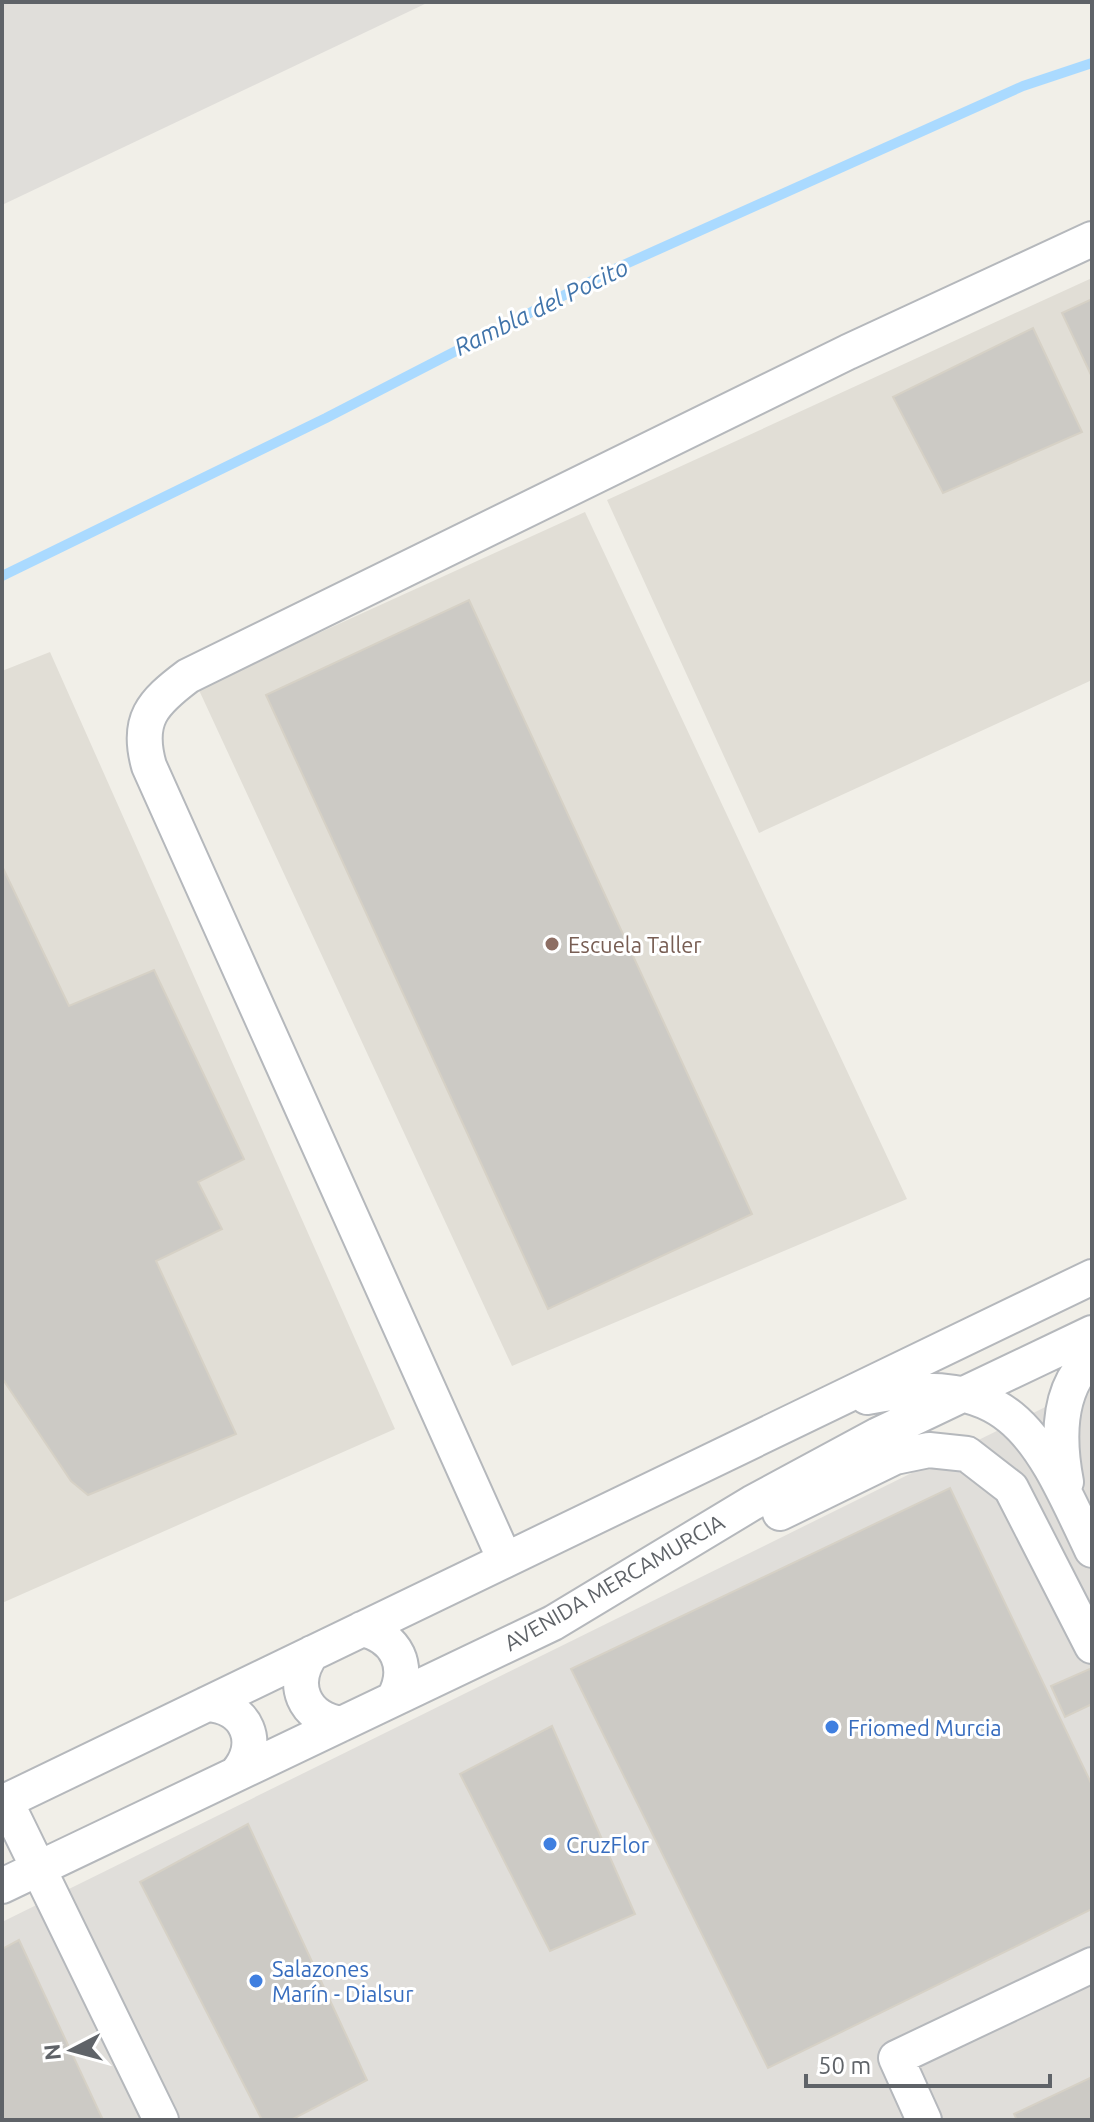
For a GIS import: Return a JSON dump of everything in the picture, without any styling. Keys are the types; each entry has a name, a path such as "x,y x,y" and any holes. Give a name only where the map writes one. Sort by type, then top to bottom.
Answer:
{"street":[{"path":"505,1560 149,766 143,744 148,716 162,695 202,669 848,352 1092,239"},
{"path":"161,2120 4,1803 1092,1277"},
{"name":"AVENIDA MERCAMURCIA","path":"2,1886 553,1623 752,1503 963,1394 1092,1333"},
{"path":"1071,1506 1061,1459 1060,1430 1064,1405 1092,1357"},
{"path":"794,1420 898,1391 929,1388 963,1394 1004,1412 1022,1426 1049,1462 1092,1550"},
{"path":"553,1623 895,1457 929,1450 950,1450 981,1462 1011,1488 1092,1646"},
{"path":"362,1629 384,1637 399,1655 403,1677 394,1698"},
{"path":"312,1653 301,1673 302,1696 317,1716 341,1724"},
{"path":"207,1704 232,1709 249,1729 250,1754 236,1774"},
{"path":"924,2120 896,2058 1092,1965"}],"shaded area":[{"path":"2,2 429,2 2,205"},
{"path":"1092,278 1092,680 759,833 607,500"},
{"name":"Escuela Taller","path":"585,512 907,1199 512,1366 198,688"},
{"path":"50,652 395,1429 2,1603 2,671"},
{"path":"1092,1384 1092,2120 2,2120 2,1922"}],"building":[{"path":"1092,299 1092,377 1062,313"},
{"path":"1033,328 1082,432 943,493 893,397"},
{"path":"469,600 752,1214 548,1309 266,695"},
{"path":"2,866 69,1006 154,970 244,1159 198,1182 222,1229 156,1261 236,1434 88,1495 71,1481 2,1378"},
{"name":"Friomed Murcia","path":"950,1488 1092,1785 1092,1909 768,2068 571,1669"},
{"path":"1092,1668 1092,1704 1065,1717 1051,1686"},
{"name":"CruzFlor","path":"552,1726 635,1914 550,1951 460,1774"},
{"name":"Salazones Marín - Dialsur","path":"248,1824 367,2080 291,2120 262,2120 140,1882"},
{"path":"19,1940 103,2120 2,2120 2,1949"},
{"path":"1092,2077 1092,2120 1017,2120 1014,2114"}],"waterway":[{"name":"Rambla del Pocito","path":"2,576 326,418 619,267 1023,86 1092,63"}],"place":[{"name":"Escuela Taller","path":"552,944"},
{"name":"Friomed Murcia","path":"832,1727"},
{"name":"CruzFlor","path":"550,1844"},
{"name":"Salazones Marín - Dialsur","path":"256,1981"}]}
